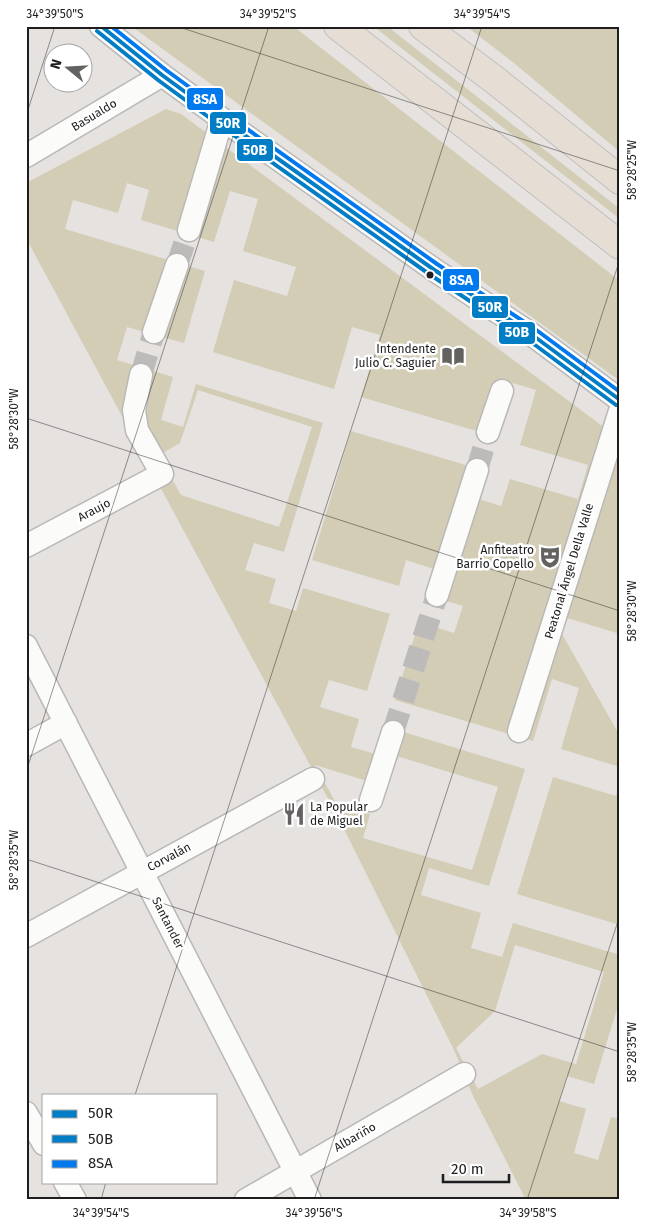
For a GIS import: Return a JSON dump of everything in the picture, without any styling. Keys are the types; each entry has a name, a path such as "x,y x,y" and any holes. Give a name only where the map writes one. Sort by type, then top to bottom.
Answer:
{"highway":[{"path":"338,26 620,245"},
{"path":"423,26 496,81 620,180"}],"street":[{"path":"101,26 162,75 222,119 433,269 531,334 620,400"},
{"name":"Basualdo","path":"26,156 162,75"},
{"path":"189,230 222,119"},
{"path":"154,332 177,265"},
{"name":"Araujo","path":"26,546 162,474 137,430 134,410 142,375"},
{"path":"488,432 502,391"},
{"name":"Peatonal Ángel Della Valle","path":"519,731 620,411"},
{"path":"437,595 477,470"},
{"name":"Santander","path":"26,646 310,1200"},
{"path":"26,745 66,723"},
{"path":"371,800 393,732"},
{"name":"Corvalán","path":"26,936 313,779"},
{"name":"Albariño","path":"246,1200 464,1074"},
{"path":"26,1113 42,1141"},
{"path":"66,1184 75,1200"}],"shaded area":[{"path":"131,26 293,26 620,281 620,381"},
{"path":"373,26 387,26 620,209 620,219"},
{"path":"466,26 620,26 620,152 514,63"},
{"path":"166,109 181,114 620,439 620,634 567,618 562,634 620,736 620,767 561,749 579,688 552,679 533,741 395,700 419,622 454,633 463,606 427,595 434,569 406,560 399,586 312,560 351,431 486,471 478,499 501,506 510,479 578,499 588,465 520,445 536,390 513,383 497,437 361,397 380,335 352,327 334,389 213,352 234,280 287,296 296,267 243,251 258,199 230,191 214,242 141,220 149,190 127,183 118,213 73,200 65,229 205,271 184,343 127,327 117,360 173,377 161,420 183,427 196,384 323,423 284,552 254,543 245,570 276,579 269,603 296,611 303,588 390,614 367,691 329,680 320,707 359,719 351,747 379,755 387,727 525,769 489,886 429,868 421,895 481,913 471,948 502,957 513,923 620,955 620,999 594,1084 567,1076 559,1101 586,1109 574,1153 598,1160 611,1117 620,1119 620,1200 526,1200 473,1096 454,1050 339,819 26,238 26,183","holes":["198,390 312,427 279,527 181,495 159,455 180,443","390,754 498,787 472,870 363,838 370,814 336,803 315,765 380,785","515,945 604,972 576,1064 542,1054 478,1089 456,1048 495,1011"]},
{"path":"553,777 616,796 620,783 620,925 517,894"}],"tunnel":[{"path":"177,265 189,230"},
{"path":"141,375 154,332"},
{"path":"477,470 488,432"},
{"path":"393,732 437,595"}],"transit line":[{"name":"50R","path":"101,26 162,75 222,119 433,269 531,334 620,400"},
{"name":"8SA","path":"111,26 166,70 226,114 437,264 535,329 620,392"},
{"name":"50B","path":"97,31 158,80 218,124 429,274 527,339 616,405"}],"place":[{"name":"Intendente Julio C. Saguier","path":"453,356"},
{"name":"Anfiteatro Barrio Copello","path":"550,557"},
{"name":"La Popular de Miguel","path":"294,814"}]}
